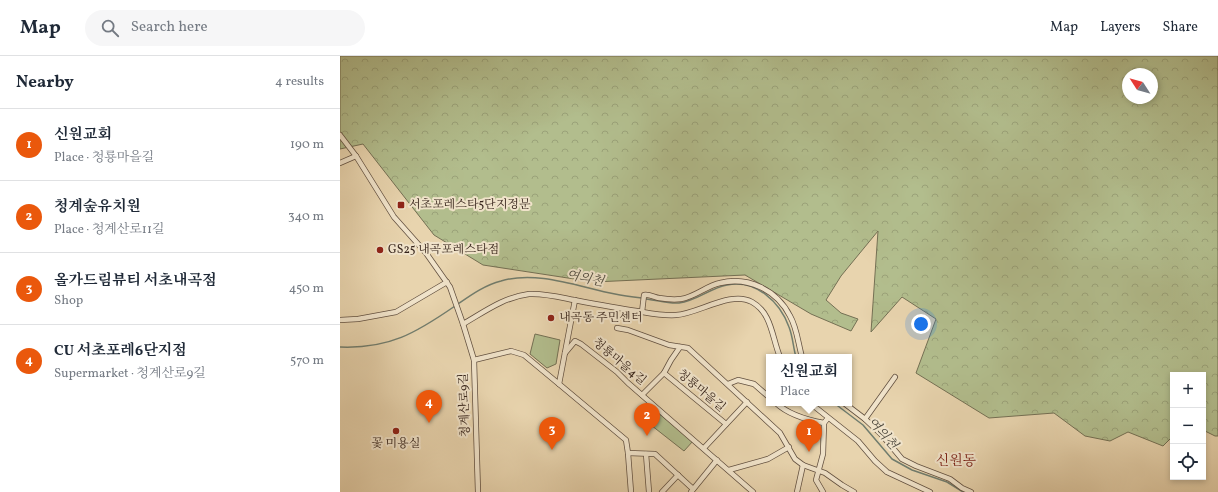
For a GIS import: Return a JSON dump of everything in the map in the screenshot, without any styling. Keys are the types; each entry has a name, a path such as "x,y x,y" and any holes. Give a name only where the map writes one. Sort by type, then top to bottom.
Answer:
{"street":[{"path":"340,134 356,156 394,217 426,252 447,282 396,312 358,319 340,320"},
{"path":"340,163 356,156"},
{"path":"642,312 644,295 660,298 680,299 693,296 708,287 720,283 741,281 752,283 768,292 778,300 790,314 795,327 801,354"},
{"name":"청계산로9길","path":"447,282 474,360 478,492"},
{"path":"462,322 503,301 530,294 547,294 642,312 676,315 691,312 731,299 743,298 752,302 765,315 771,328 779,354"},
{"path":"559,384 575,300"},
{"name":"청룡마을길","path":"617,328 628,330 669,345 688,348 780,433 796,459 803,465"},
{"name":"청룡마을4길","path":"565,353 575,341 581,344 617,372 753,492"},
{"name":"청룡마을길","path":"680,347 664,373 726,424 747,402"},
{"path":"474,360 511,351 524,356 626,440 631,492"},
{"name":"청룡마을4길","path":"642,395 664,373"},
{"path":"865,419 895,377"},
{"path":"728,384 738,380 754,384 766,394"},
{"path":"779,406 797,416 824,423"},
{"path":"814,406 858,441 875,461 887,472 930,492"},
{"path":"848,406 881,434 902,459 916,466 950,478 962,488 971,492"},
{"path":"823,492 816,480 823,454 824,423 828,418"},
{"path":"704,448 726,424"},
{"path":"729,470 768,459 789,447"},
{"path":"628,453 655,454 692,490 717,460"},
{"path":"646,454 649,492"},
{"path":"797,492 803,465 825,473 842,486 854,492"},
{"path":"662,492 678,475"}],"green space":[{"path":"340,56 1218,56 1218,436 1206,432 1206,372 1170,372 1170,439 1163,446 1128,432 1110,441 1085,436 1054,413 989,418 916,373 936,319 902,297 871,332 878,231 841,276 826,300 841,313 858,319 851,331 811,314 745,275 594,282 483,265 434,235 363,144 340,149"},
{"path":"535,334 560,340 556,364 547,368 530,354"},
{"path":"651,407 693,441 684,451 642,418"}],"waterway":[{"name":"여의천","path":"458,304 489,285 515,278 529,277 543,278 618,295 642,298"},
{"name":"여의천","path":"646,299 679,303 692,300 727,285 738,284 757,289 766,294 780,309 790,331 795,354"},
{"name":"여의천","path":"340,347 357,347 388,342 414,331 455,306"},
{"name":"여의천","path":"838,406 863,425 892,459 912,470 947,482 963,492"}],"place":[{"name":"서초포레스타5단지정문","path":"401,205"},
{"name":"GS25 내곡포레스타점","path":"380,250"},
{"name":"내곡동 주민센터","path":"551,318"},
{"name":"CU 서초포레6단지점","path":"429,423"},
{"name":"꽃 미용실","path":"396,431"},
{"name":"청계숲유치원","path":"647,436"},
{"name":"올가드림뷰티 서초내곡점","path":"552,450"},
{"name":"신원교회","path":"809,452"}],"district":[{"name":"신원동","path":"956,461"}]}
